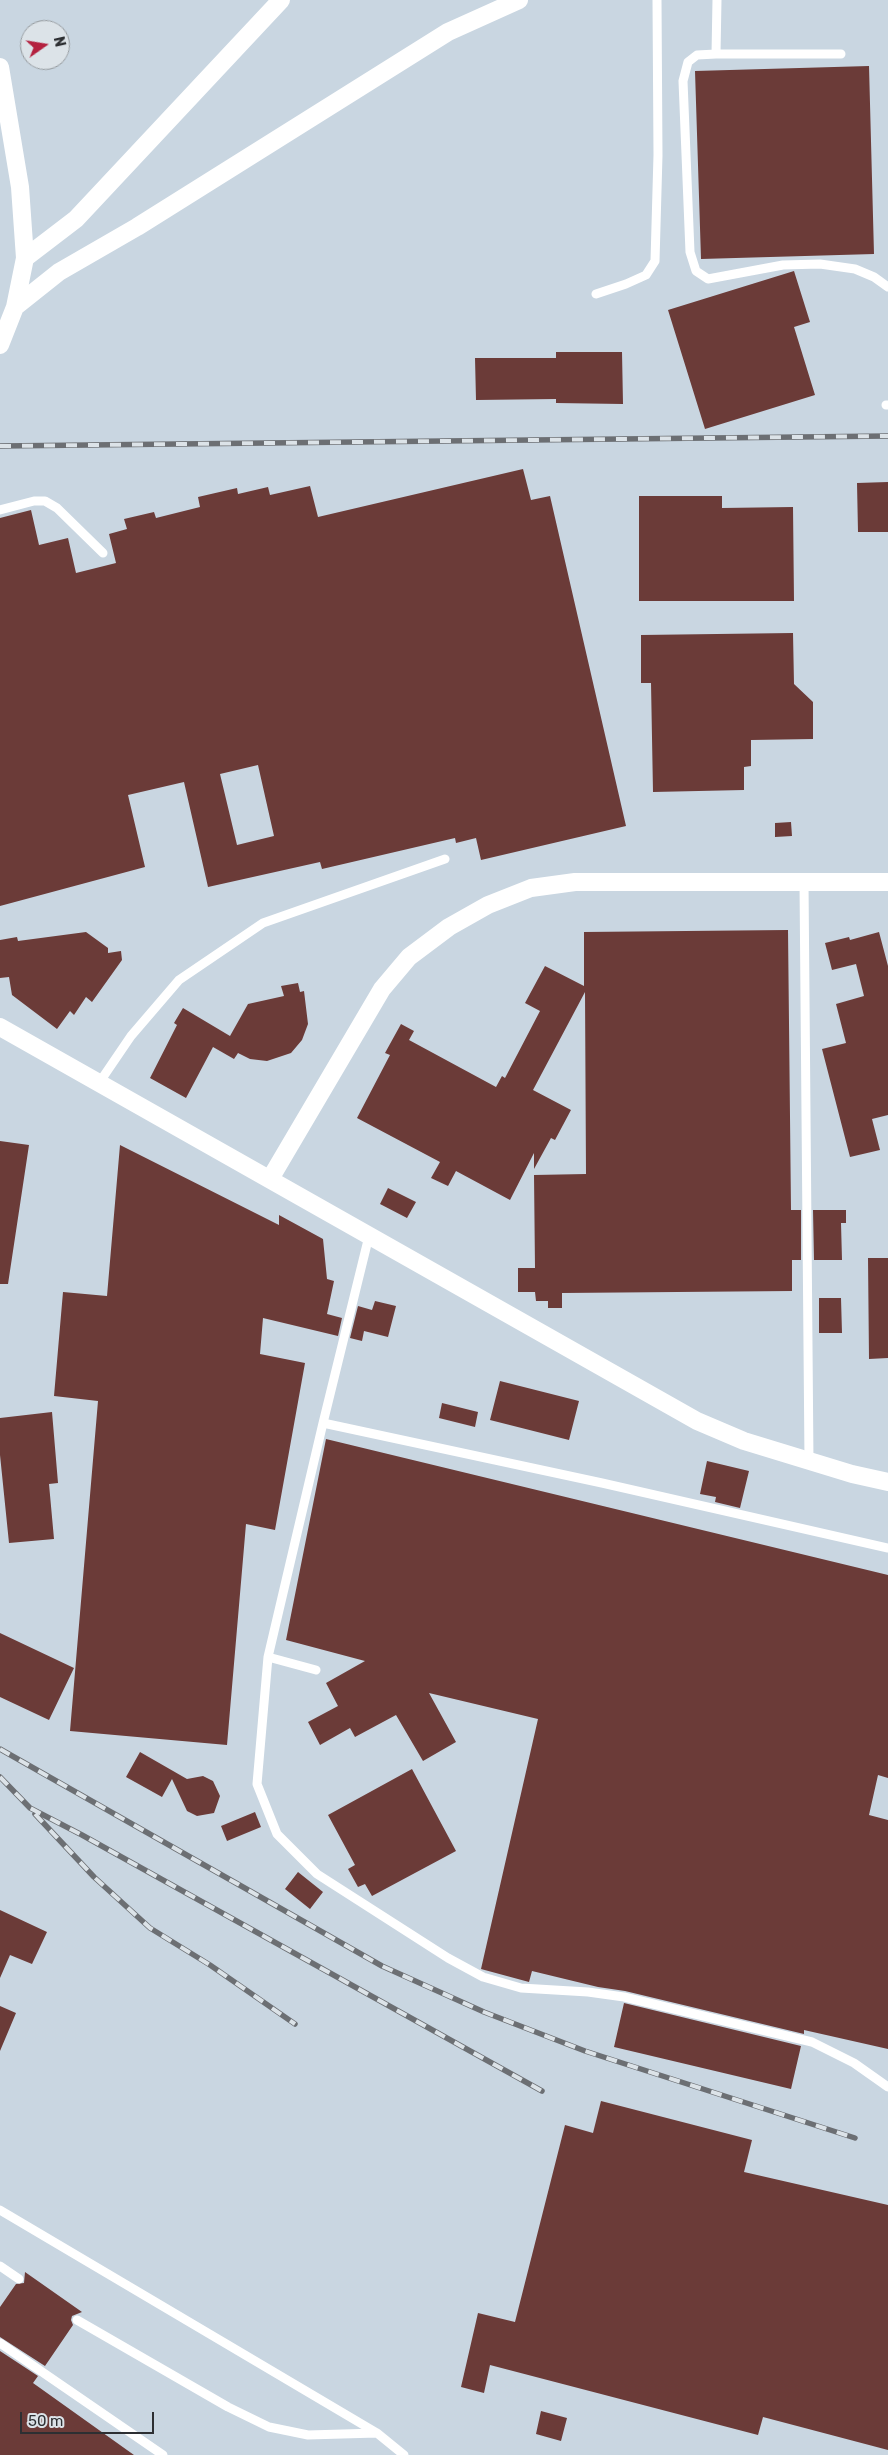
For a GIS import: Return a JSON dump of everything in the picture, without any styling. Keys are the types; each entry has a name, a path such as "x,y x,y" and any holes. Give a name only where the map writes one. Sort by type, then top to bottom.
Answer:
{"street":[{"path":"25,258 76,218 281,0"},
{"path":"15,307 60,272 137,228 448,32 519,0"},
{"path":"0,67 20,187 25,258 15,307 0,344"},
{"path":"270,1179 382,989 409,956 457,922 488,905 531,888 575,882 888,882"},
{"path":"0,1027 697,1421 744,1441 888,1482"}],"lane":[{"path":"596,294 646,275 655,261 658,155 657,0"},
{"path":"716,54 717,0"},
{"path":"840,54 716,54 697,55 688,62 683,81 690,252 696,271 708,279 783,265 820,264 855,269 874,277 888,287"},
{"path":"0,510 34,501 45,501 57,508 103,553"},
{"path":"98,1083 131,1036 179,980 263,923 445,858"},
{"path":"804,882 810,1460"},
{"path":"369,1236 268,1657 257,1784 277,1834 317,1874 448,1958 483,1977 521,1988 624,1997 812,2042 854,2063 888,2087"},
{"path":"323,1423 593,1481 888,1548"},
{"path":"268,1657 316,1670"},
{"path":"0,2210 377,2433 404,2455"},
{"path":"0,2266 19,2280"},
{"path":"77,2320 228,2407 269,2427 308,2435 377,2433"},
{"path":"0,2343 162,2455"}],"shaded area":[{"path":"0,0 888,0 888,2455 0,2455"}],"building":[{"path":"869,66 874,254 701,259 695,71"},
{"path":"794,271 810,322 794,327 815,395 705,429 668,310"},
{"path":"556,352 622,352 623,404 556,403 556,399 476,400 475,358 556,358"},
{"path":"523,469 531,500 550,496 626,826 481,860 476,838 456,843 455,838 322,869 320,862 208,887 184,782 128,795 145,867 0,906 0,518 31,510 39,545 68,538 76,573 116,563 109,534 127,529 124,519 154,512 156,518 200,507 198,497 237,488 238,494 268,487 270,495 310,486 318,517","holes":["258,765 274,836 237,845 220,774"]},
{"path":"888,482 888,532 858,532 857,483"},
{"path":"639,496 722,496 722,508 793,507 794,601 639,601"},
{"path":"793,633 794,684 813,702 813,739 751,740 751,766 744,767 744,790 653,792 651,683 641,683 641,635"},
{"path":"791,822 792,836 775,837 775,823"},
{"path":"788,930 791,1210 801,1210 801,1260 792,1260 792,1291 562,1293 562,1308 548,1308 548,1301 536,1301 535,1292 518,1292 518,1268 535,1268 534,1175 586,1174 585,992 533,1090 571,1110 555,1140 551,1138 534,1169 534,1153 510,1200 456,1171 448,1186 431,1178 440,1162 357,1118 390,1055 385,1053 401,1024 414,1031 409,1040 496,1087 502,1076 505,1078 540,1011 525,1003 545,966 584,986 584,932"},
{"path":"86,932 108,948 108,953 121,951 122,960 92,1002 86,997 74,1015 70,1011 57,1029 12,995 9,977 0,978 0,940 17,937 18,941"},
{"path":"879,932 888,966 888,1115 872,1119 880,1150 850,1157 822,1049 846,1043 836,1004 864,996 856,964 832,970 825,943 849,937 850,940"},
{"path":"298,983 300,992 304,991 308,1024 302,1040 291,1053 267,1061 250,1059 238,1053 234,1059 213,1047 186,1098 150,1078 177,1025 174,1023 183,1008 230,1036 248,1004 284,996 281,986"},
{"path":"0,1141 29,1145 8,1284 0,1284"},
{"path":"120,1145 279,1225 279,1215 323,1239 327,1279 334,1281 327,1314 342,1318 338,1336 263,1318 260,1354 305,1363 275,1530 246,1524 227,1745 70,1731 98,1401 54,1396 63,1292 107,1296"},
{"path":"388,1188 416,1202 407,1218 380,1204"},
{"path":"813,1210 846,1210 846,1223 841,1223 842,1260 814,1260"},
{"path":"868,1258 888,1258 888,1358 869,1359"},
{"path":"819,1298 841,1298 842,1333 819,1333"},
{"path":"375,1301 396,1306 388,1337 364,1331 362,1341 350,1338 358,1306 372,1310"},
{"path":"500,1381 579,1401 569,1440 490,1420"},
{"path":"442,1403 478,1412 475,1427 439,1418"},
{"path":"52,1412 58,1483 49,1484 54,1539 9,1543 0,1455 0,1418"},
{"path":"326,1439 888,1575 888,1778 878,1775 869,1815 888,1820 888,2049 804,2030 804,2034 625,1991 598,1987 532,1971 529,1982 481,1969 538,1719 429,1693 456,1742 423,1761 396,1715 355,1737 350,1728 320,1745 308,1722 338,1706 326,1683 365,1661 286,1640"},
{"path":"707,1461 749,1471 740,1508 715,1502 716,1497 700,1494"},
{"path":"0,1633 74,1668 49,1720 0,1697"},
{"path":"140,1752 187,1779 203,1776 213,1781 220,1796 214,1813 197,1816 187,1811 172,1779 162,1797 126,1777"},
{"path":"412,1769 456,1851 372,1896 365,1884 358,1887 348,1869 355,1865 328,1815"},
{"path":"255,1812 261,1827 227,1841 221,1826"},
{"path":"298,1872 323,1892 310,1909 285,1889"},
{"path":"0,1910 47,1932 32,1964 10,1955 0,1978"},
{"path":"624,2003 801,2046 791,2089 614,2047"},
{"path":"0,2006 16,2013 0,2051"},
{"path":"601,2101 752,2140 744,2172 888,2205 888,2450 763,2417 758,2435 490,2365 484,2393 461,2387 478,2313 515,2322 565,2125 593,2133"},
{"path":"25,2272 82,2312 72,2316 73,2325 45,2366 0,2337 0,2307 16,2284 24,2283"},
{"path":"0,2351 38,2376 33,2383 134,2455 0,2455"},
{"path":"541,2411 567,2418 561,2441 536,2434"}],"railway":[{"path":"0,446 888,436"},
{"path":"0,1749 382,1966 484,2012 585,2051 855,2138"},
{"path":"0,1777 30,1808 82,1835 542,2091"},
{"path":"35,1814 94,1877 150,1928 210,1965 295,2024"}]}
